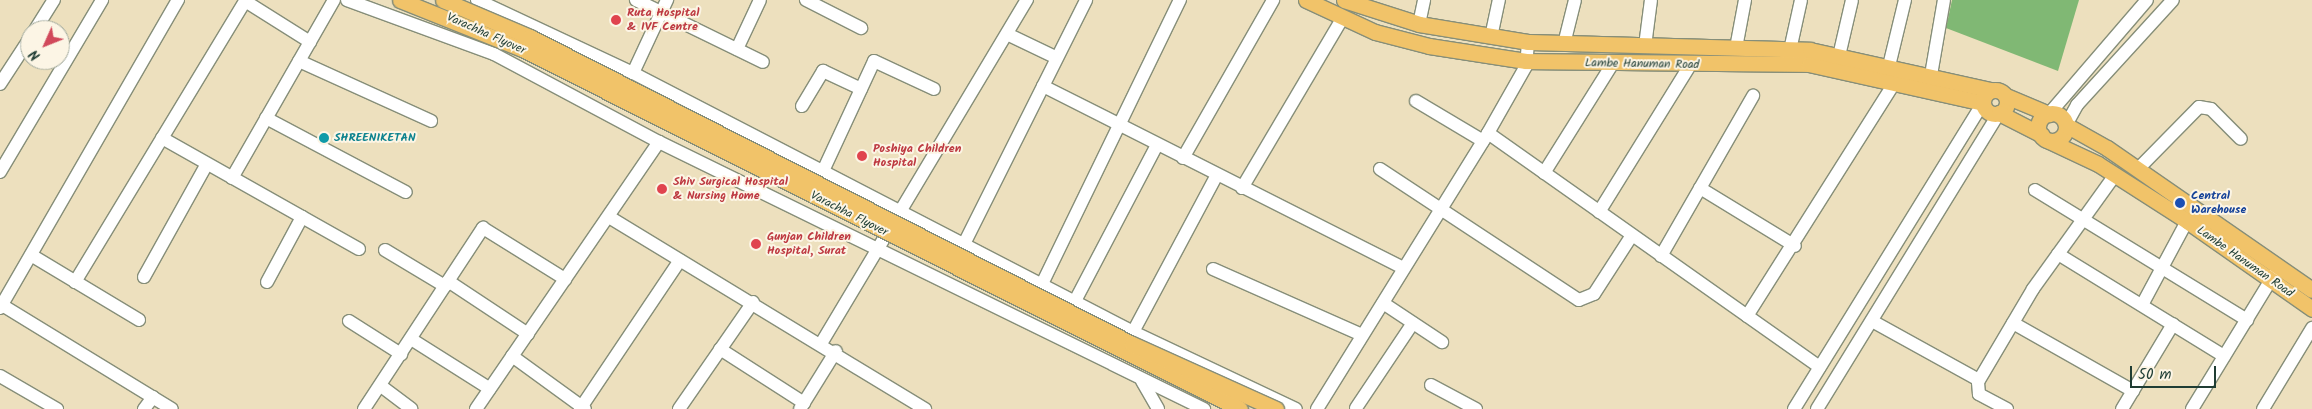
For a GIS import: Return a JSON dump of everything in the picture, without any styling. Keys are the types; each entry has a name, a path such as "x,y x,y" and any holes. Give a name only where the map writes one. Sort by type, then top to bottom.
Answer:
{"main road":[{"name":"Varachha Flyover","path":"400,0 522,49 1240,409"},
{"name":"Varachha Flyover","path":"443,0 530,37 1123,339 1276,409"},
{"name":"Lambe Hanuman Road","path":"1306,0 1343,17 1429,46 1526,62 1690,65 1810,64 1931,76 1987,97"},
{"name":"Lambe Hanuman Road","path":"1348,1 1418,24 1528,42 1790,50 1840,56 1987,97"},
{"path":"1999,113 2005,108 2006,96"},
{"path":"1987,97 2006,96 2049,114 2058,114 2066,125 2138,169 2312,290"},
{"name":"Lambe Hanuman Road","path":"1987,97 1989,112 1999,113 2115,175 2187,221 2312,309"},
{"path":"2049,114 2039,123 2045,138 2062,137 2066,125"}],"street":[{"path":"41,20 54,0"},
{"path":"0,172 102,0"},
{"path":"172,409 1,307 178,0"},
{"path":"75,282 246,0 310,42"},
{"path":"232,178 334,0"},
{"path":"347,0 494,54 658,142 1140,379 1190,406 1204,409"},
{"path":"380,12 386,0"},
{"path":"476,0 633,73 902,210 1133,332 1296,409"},
{"path":"636,0 764,62"},
{"path":"633,73 667,0"},
{"path":"737,49 760,0"},
{"path":"806,0 861,28"},
{"path":"822,342 1028,0"},
{"path":"964,244 1086,0"},
{"path":"1042,284 1180,0"},
{"path":"1183,158 1273,0"},
{"path":"1418,24 1424,0"},
{"path":"1491,36 1499,0"},
{"path":"1564,44 1575,0"},
{"path":"1645,46 1651,0"},
{"path":"1736,48 1745,0"},
{"path":"1790,50 1801,0"},
{"path":"1840,56 1852,0"},
{"path":"1747,316 1795,246 1896,73 1904,0"},
{"path":"1931,76 1944,0"},
{"path":"2049,114 2147,0"},
{"path":"2066,125 2077,104 2173,0"},
{"path":"1242,188 1343,17"},
{"path":"1007,34 1058,58"},
{"path":"1317,409 1485,137 1526,62 1528,42"},
{"path":"0,84 20,53"},
{"path":"823,171 861,88 877,59 934,89"},
{"path":"299,61 431,121"},
{"path":"1544,173 1613,63"},
{"path":"1600,212 1690,65"},
{"path":"802,106 822,71 861,88"},
{"path":"1043,86 1404,268"},
{"path":"1661,256 1753,96"},
{"path":"1794,409 1987,97"},
{"path":"1416,101 1485,137 1544,173 1820,367"},
{"path":"2138,169 2199,107 2211,110 2241,139"},
{"path":"1817,409 1999,113"},
{"path":"266,118 406,192"},
{"path":"162,138 359,249"},
{"path":"476,409 609,217 658,142"},
{"path":"1075,301 1157,145"},
{"path":"144,277 207,164"},
{"path":"1380,169 1578,300 1594,294 1632,235"},
{"path":"1133,332 1217,175"},
{"path":"2007,409 1976,391 1979,380 2058,254 2115,175"},
{"path":"1700,188 1795,246"},
{"path":"2035,190 2247,320"},
{"path":"267,282 302,217"},
{"path":"609,217 822,342 926,409"},
{"path":"2142,305 2187,221"},
{"path":"364,409 485,227 565,280"},
{"path":"385,250 446,284 528,334"},
{"path":"2058,254 2224,356"},
{"path":"31,256 139,320"},
{"path":"512,356 582,408 680,260"},
{"path":"2192,409 2279,267"},
{"path":"1213,269 1362,336"},
{"path":"679,409 752,302"},
{"path":"1382,303 1442,342"},
{"path":"349,321 402,354"},
{"path":"1872,321 1979,380"},
{"path":"1356,408 1413,323"},
{"path":"2013,323 2133,391"},
{"path":"2122,409 2173,324"},
{"path":"2263,409 2312,328"},
{"path":"411,338 490,389"},
{"path":"720,350 802,406 836,351"},
{"path":"1190,406 1218,373"},
{"path":"0,376 57,409"},
{"path":"1140,379 1158,409"},
{"path":"1208,409 1233,380"},
{"path":"1431,385 1476,409"},
{"path":"380,386 411,409"},
{"path":"144,409 153,397"}],"green space":[{"path":"1952,0 2079,0 2058,71 1946,28"}],"place":[{"name":"Ruta Hospital & IVF Centre","path":"616,20"},
{"name":"SHREENIKETAN","path":"324,138"},
{"name":"Poshiya Children Hospital","path":"862,156"},
{"name":"Shiv Surgical Hospital & Nursing Home","path":"662,189"},
{"name":"Central Warehouse","path":"2180,203"},
{"name":"Gunjan Children Hospital, Surat","path":"756,244"}]}
